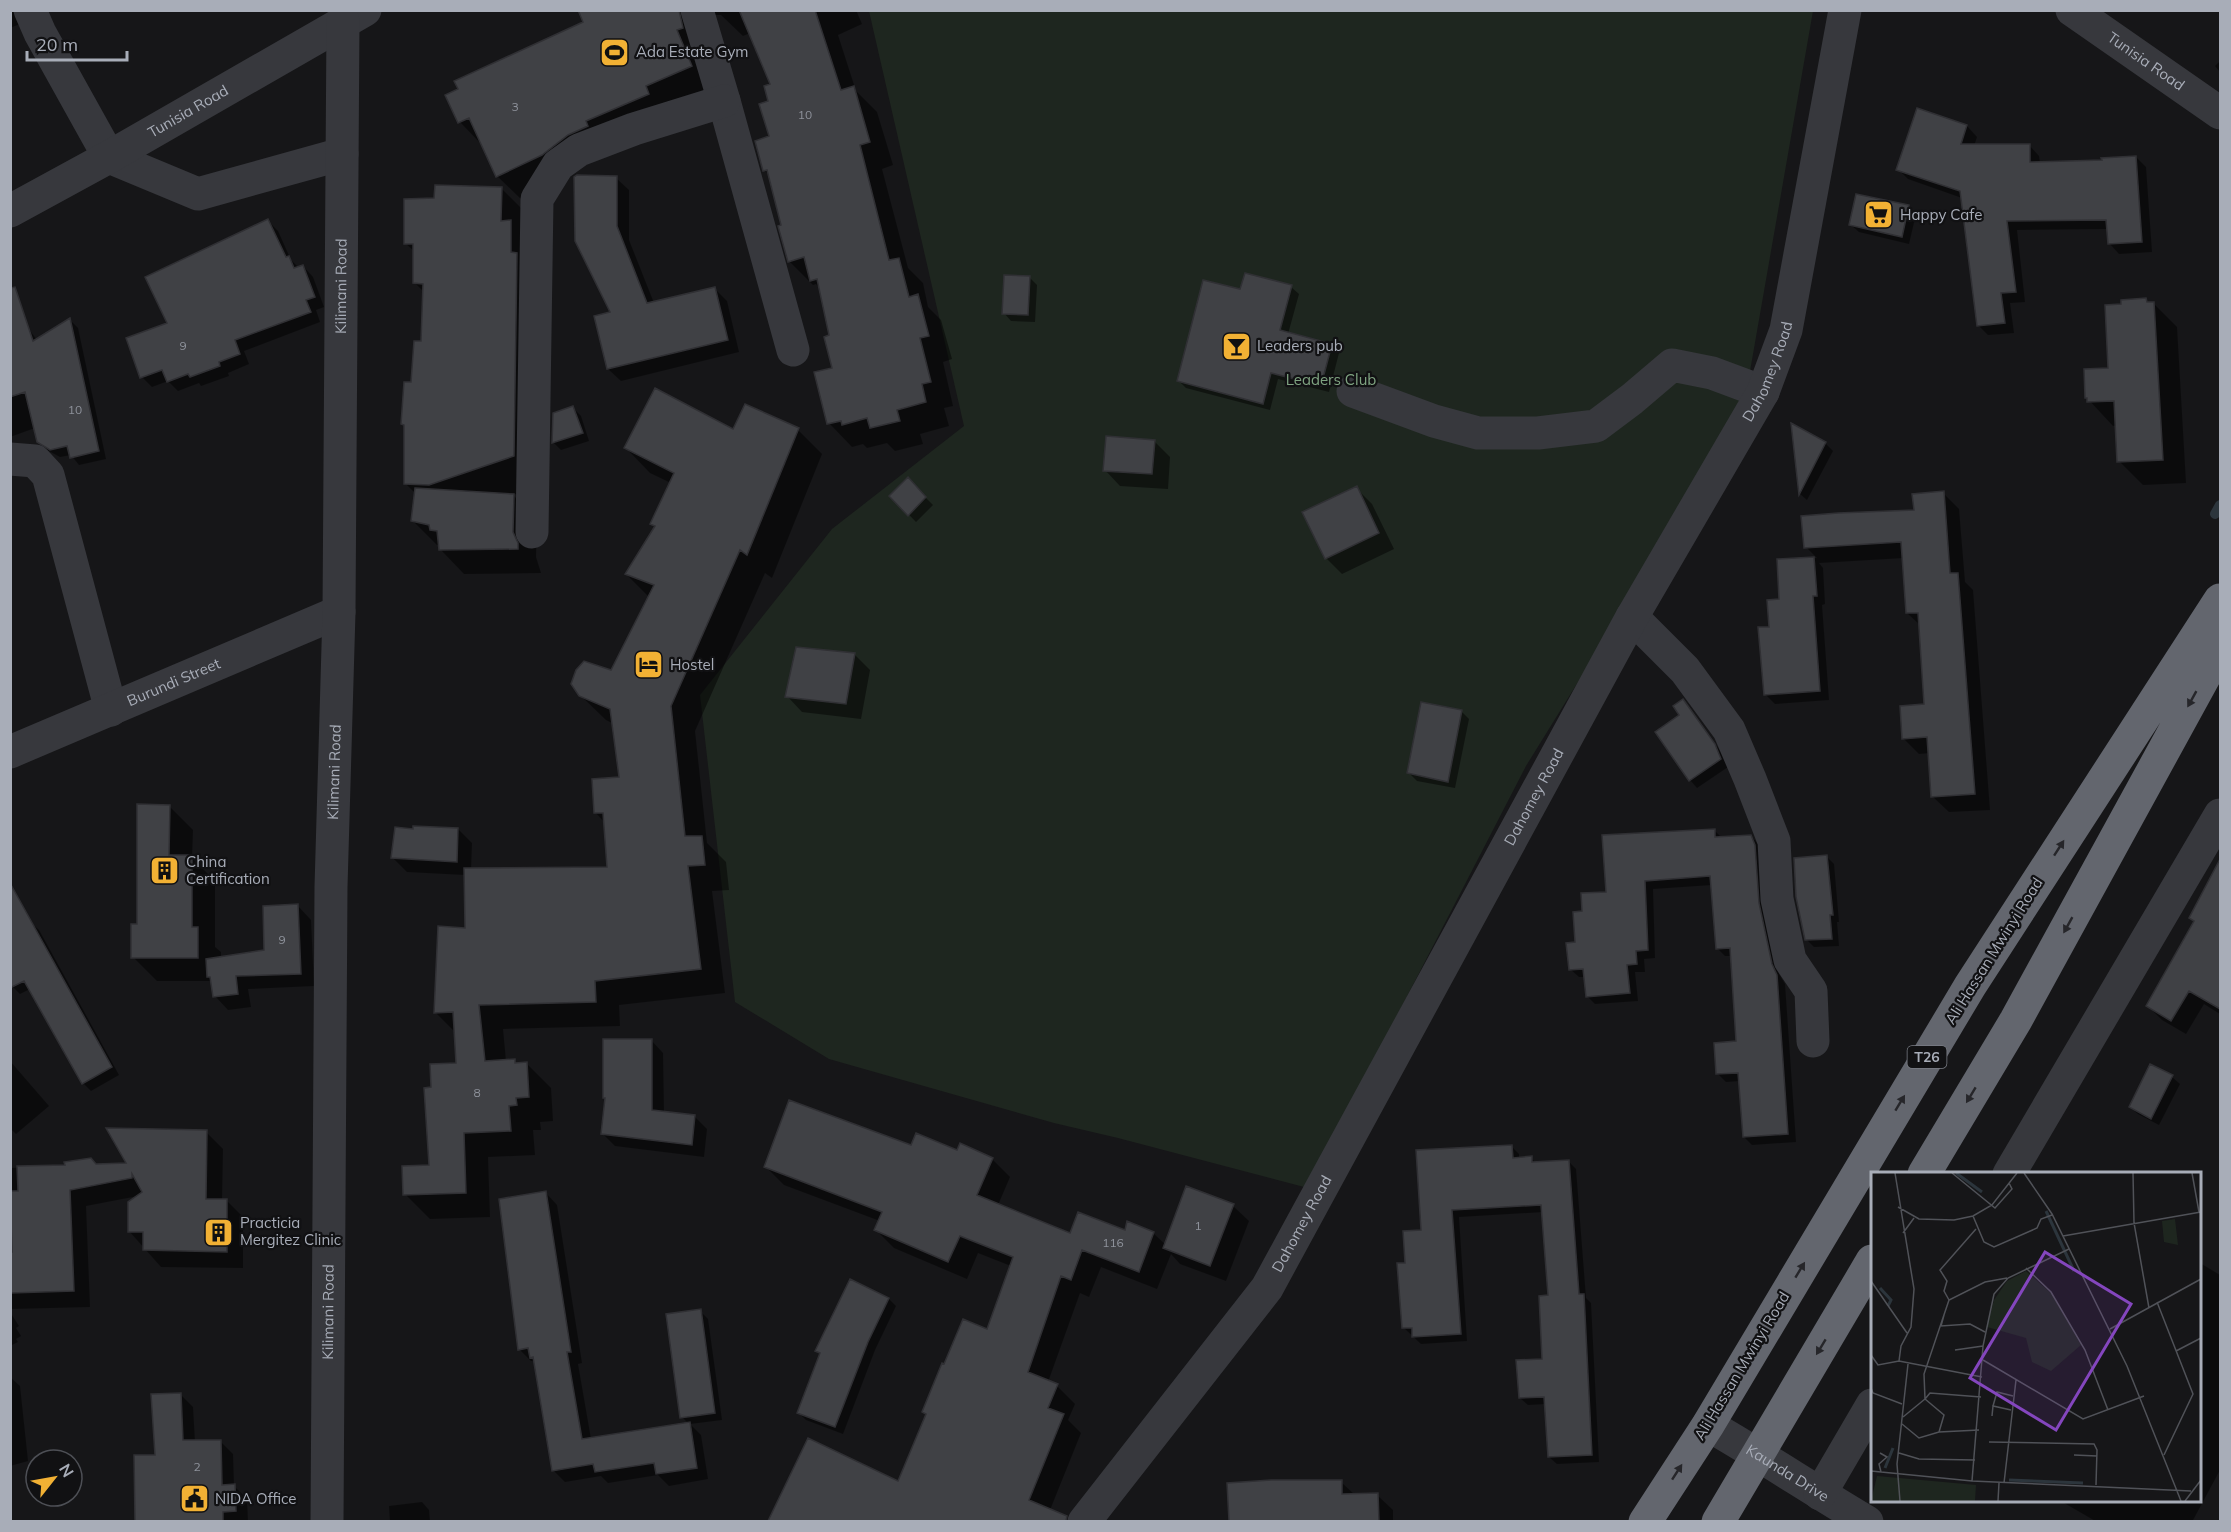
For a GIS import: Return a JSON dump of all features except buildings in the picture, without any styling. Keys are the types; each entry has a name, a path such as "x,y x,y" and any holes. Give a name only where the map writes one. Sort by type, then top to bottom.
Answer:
{"highway":[{"name":"Ali Hassan Mwinyi Road","path":"1645,1521 1708,1425 1970,986 2220,600"},
{"path":"1925,1172 2016,1020 2220,648"},
{"path":"1718,1521 1792,1476 1871,1264"}],"street":[{"path":"30,10 40,33 109,157 198,194 342,154"},
{"path":"697,10 793,350"},
{"name":"Dahomey Road","path":"1084,1521 1268,1287 1632,617 1763,392 1786,330 1845,10"},
{"name":"Tunisia Road","path":"2072,10 2220,113"},
{"name":"Tunisia Road","path":"10,211 109,157 354,16"},
{"name":"Kilimani Road","path":"327,1521 331,887 339,612 342,154 354,16"},
{"path":"532,532 537,199 558,165 579,150 634,129 724,101"},
{"path":"1353,391 1434,421 1478,433 1538,434 1596,426 1632,399 1672,364 1712,373 1763,392"},
{"path":"10,459 35,461 48,475 111,710"},
{"name":"Burundi Street","path":"10,753 339,612"},
{"path":"1632,617 1684,670 1729,730 1750,779 1774,841 1777,899 1790,960 1811,991 1813,1041"},
{"path":"2010,1172 2220,815"},
{"path":"1792,1476 1871,1406"},
{"name":"Kaunda Drive","path":"1708,1425 1867,1521"}],"green space":[{"name":"Leaders Club","path":"869,11 1813,11 1742,417 1526,766 1308,1188 1054,1123 829,1059 735,1002 700,695 832,529 964,426"}],"waterway":[{"path":"2215,514 2220,505"}],"place":[{"name":"Ada Estate Gym","path":"615,52"},
{"name":"Happy Cafe","path":"1879,215"},
{"name":"Leaders pub","path":"1236,346"},
{"name":"Hostel","path":"649,665"},
{"name":"China Certification","path":"165,871"},
{"name":"Practicia Mergitez Clinic","path":"219,1232"},
{"name":"NIDA Office","path":"194,1499"}]}
